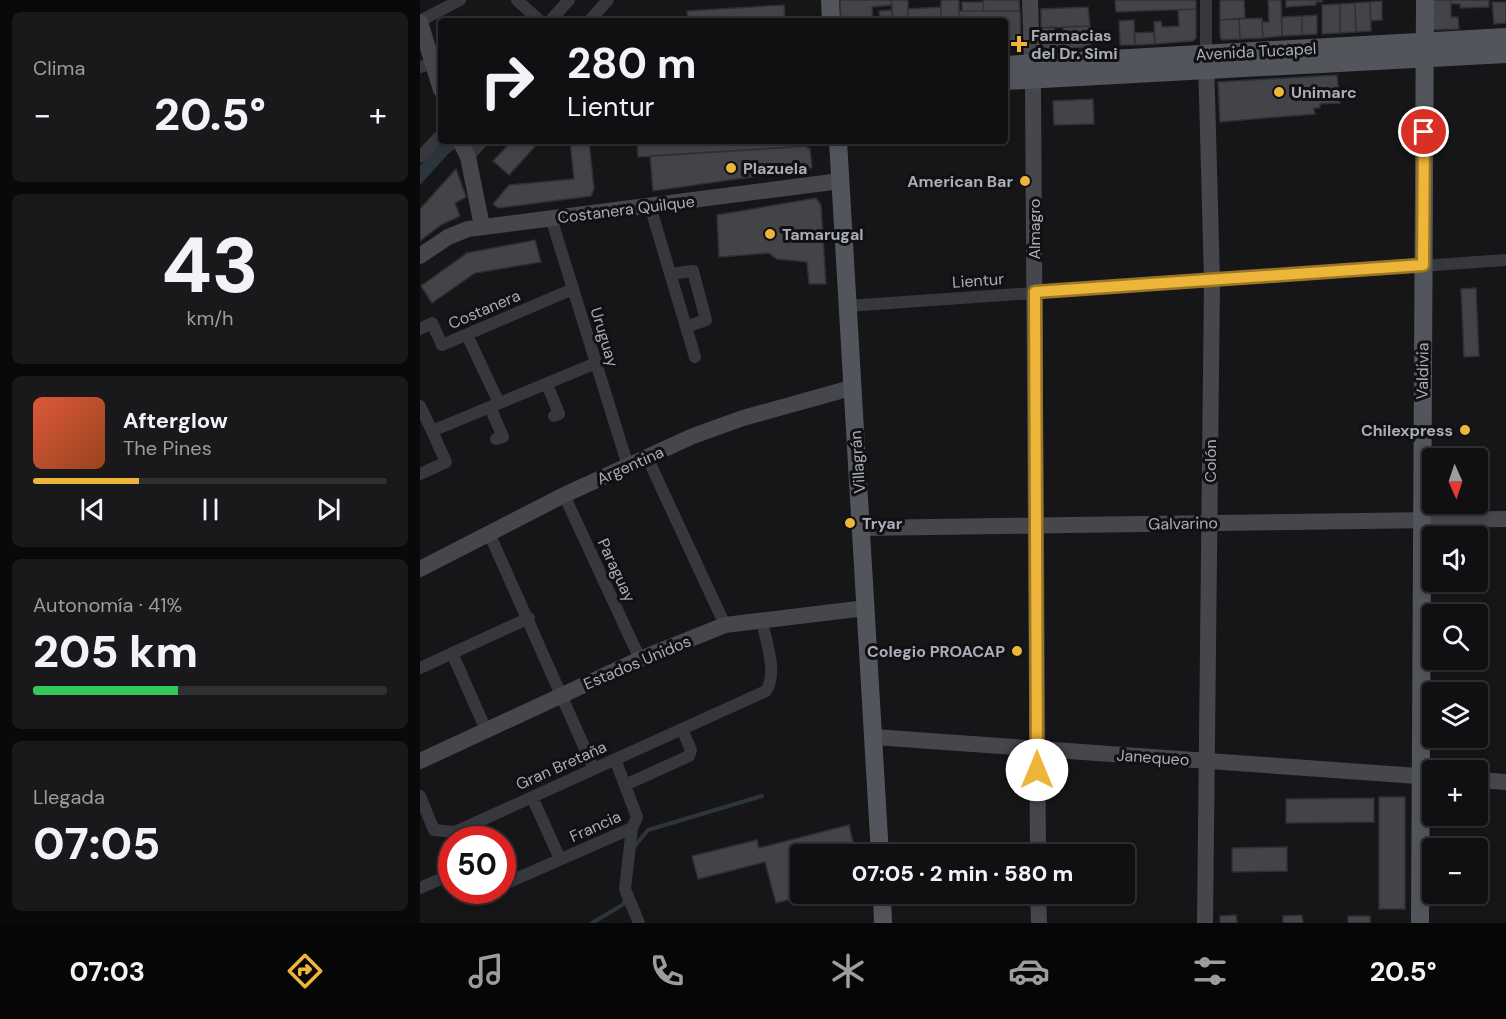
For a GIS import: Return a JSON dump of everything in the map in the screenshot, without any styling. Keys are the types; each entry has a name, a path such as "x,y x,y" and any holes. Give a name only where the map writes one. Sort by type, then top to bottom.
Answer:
{"main road":[{"path":"830,0 831,18"},
{"name":"Valdivia","path":"1425,0 1420,520 1426,760"},
{"name":"Avenida Tucapel","path":"1008,80 1033,72 1425,50 1506,38"},
{"name":"Avenida Tucapel","path":"1425,50 1506,54"},
{"name":"Avenida Tucapel","path":"1008,66 1033,72"},
{"name":"Villagrán","path":"837,144 879,844"},
{"name":"Valdivia","path":"1420,923 1424,826"},
{"path":"882,904 883,923"}],"street":[{"path":"438,85 426,65 420,21 460,0"},
{"path":"517,0 537,18"},
{"path":"553,18 569,0"},
{"path":"592,18 608,0"},
{"name":"Almagro","path":"1030,0 1033,72 1038,844"},
{"name":"Colón","path":"1205,923 1212,281 1206,0"},
{"path":"420,157 438,138"},
{"path":"464,148 482,226"},
{"name":"Costanera Quilque","path":"420,256 457,232 482,226 840,181"},
{"path":"650,206 695,357"},
{"name":"Uruguay","path":"551,218 628,466"},
{"name":"Lientur","path":"847,306 1506,260"},
{"path":"670,274 693,271 706,320 686,327"},
{"name":"Costanera","path":"420,329 432,323 442,345 573,289"},
{"path":"467,335 494,405 502,436 496,439"},
{"path":"432,431 596,363"},
{"path":"547,384 559,414 554,416"},
{"name":"Argentina","path":"420,569 564,495 717,426 851,387"},
{"path":"420,406 446,462 420,474"},
{"path":"647,457 725,626"},
{"name":"Paraguay","path":"564,495 640,659"},
{"name":"Galvarino","path":"861,528 1506,519"},
{"path":"489,533 529,618 594,769"},
{"name":"Estados Unidos","path":"420,761 640,659 725,626 866,608"},
{"path":"420,668 529,618"},
{"name":"Gran Bretaña","path":"475,826 532,796 765,691 771,683 771,672 762,621"},
{"path":"452,653 486,730"},
{"path":"625,785 689,756 691,750 681,729"},
{"name":"Janequeo","path":"874,737 1422,776"},
{"name":"Francia","path":"516,879 632,828 637,817 615,759"},
{"path":"1488,781 1506,782"},
{"path":"420,796 434,830 438,831"},
{"path":"532,796 560,860"},
{"path":"632,828 627,894 639,923"},
{"path":"420,888 438,880"},
{"path":"1038,904 1038,923"}],"shaded area":[{"path":"440,144 461,144 448,154 420,185 420,166"}],"building":[{"path":"840,0 891,0 892,5 872,7 873,18 841,18"},
{"path":"891,0 908,0 908,18 893,18"},
{"path":"941,0 959,0 959,18 941,18"},
{"path":"983,0 1019,0 1020,11 984,11"},
{"path":"1115,0 1196,0 1196,9 1116,12"},
{"path":"1220,0 1244,0 1245,18 1220,20"},
{"path":"1268,0 1281,0 1282,36 1263,38 1262,22 1269,22"},
{"path":"1286,0 1322,0 1322,2 1316,2 1316,5 1286,7"},
{"path":"1433,0 1451,0 1451,17 1458,17 1459,29 1433,30"},
{"path":"1451,0 1489,0 1489,7 1460,8 1460,4 1451,4"},
{"path":"1382,1 1382,20 1371,21 1370,2"},
{"path":"962,2 983,2 984,11 962,11"},
{"path":"1370,2 1371,31 1356,32 1355,3"},
{"path":"1492,2 1506,2 1506,23 1494,24"},
{"path":"1355,3 1356,32 1340,33 1340,4"},
{"path":"1340,4 1340,33 1322,34 1322,5"},
{"path":"784,5 785,18 688,18 687,11"},
{"path":"941,7 941,18 908,18 908,9"},
{"path":"1088,7 1090,26 1041,28 1041,9"},
{"path":"1196,9 1196,38 1193,41 1155,44 1154,22 1161,21 1162,27 1179,26 1178,10"},
{"path":"892,10 893,18 880,18 879,11"},
{"path":"959,11 1020,11 1021,43 1018,46 1008,47 1008,18 959,18"},
{"path":"1317,15 1317,34 1302,35 1302,16"},
{"path":"1302,16 1302,35 1282,36 1282,17"},
{"path":"1262,18 1263,38 1240,39 1239,19"},
{"path":"1239,19 1240,39 1222,40 1220,20"},
{"path":"1134,20 1135,45 1120,45 1119,21"},
{"path":"1090,26 1091,47 1064,49 1063,27"},
{"path":"1054,27 1054,39 1063,39 1064,49 1047,50 1042,45 1041,28"},
{"path":"1154,32 1155,44 1135,45 1134,33"},
{"name":"Unimarc","path":"1337,75 1340,103 1320,104 1320,108 1314,108 1315,114 1220,122 1218,82"},
{"path":"1093,99 1094,124 1054,125 1053,101"},
{"path":"509,144 537,144 509,175 493,161"},
{"path":"570,144 589,144 594,189 591,196 498,208 493,204 509,185 574,179"},
{"path":"637,144 794,144 795,147 638,157"},
{"name":"Plazuela","path":"805,146 810,149 812,167 809,169 653,191 650,156"},
{"path":"456,169 466,197 455,203 460,216 441,225 420,241 420,209"},
{"name":"Tamarugal","path":"816,198 821,205 826,284 809,284 807,262 777,259 769,253 719,257 717,215"},
{"path":"535,240 541,262 475,273 432,303 421,286 467,253"},
{"path":"1476,288 1479,356 1464,357 1461,289"},
{"path":"1379,797 1405,797 1405,909 1379,909"},
{"path":"1374,798 1374,822 1286,823 1286,799"},
{"path":"849,825 853,844 790,844 790,900 776,903 765,862 698,879 692,856 757,840 759,848"},
{"path":"1287,847 1287,871 1232,872 1232,848"},
{"path":"1236,915 1237,923 1220,923 1220,916"},
{"path":"1302,915 1303,923 1283,923 1283,916"},
{"path":"1348,916 1370,916 1370,923 1348,923"}],"waterway":[{"path":"634,847 648,830 762,796"},
{"path":"592,923 624,904 625,897"}],"place":[{"name":"Farmacias del Dr. Simi","path":"1019,44"},
{"name":"Unimarc","path":"1279,92"},
{"name":"Plazuela","path":"731,168"},
{"name":"American Bar","path":"1025,181"},
{"name":"Tamarugal","path":"770,234"},
{"name":"Chilexpress","path":"1465,430"},
{"name":"Tryar","path":"850,523"},
{"name":"Colegio PROACAP","path":"1017,651"}],"route":[{"path":"1037,770 1035,292 1423,265 1424,132"}]}
